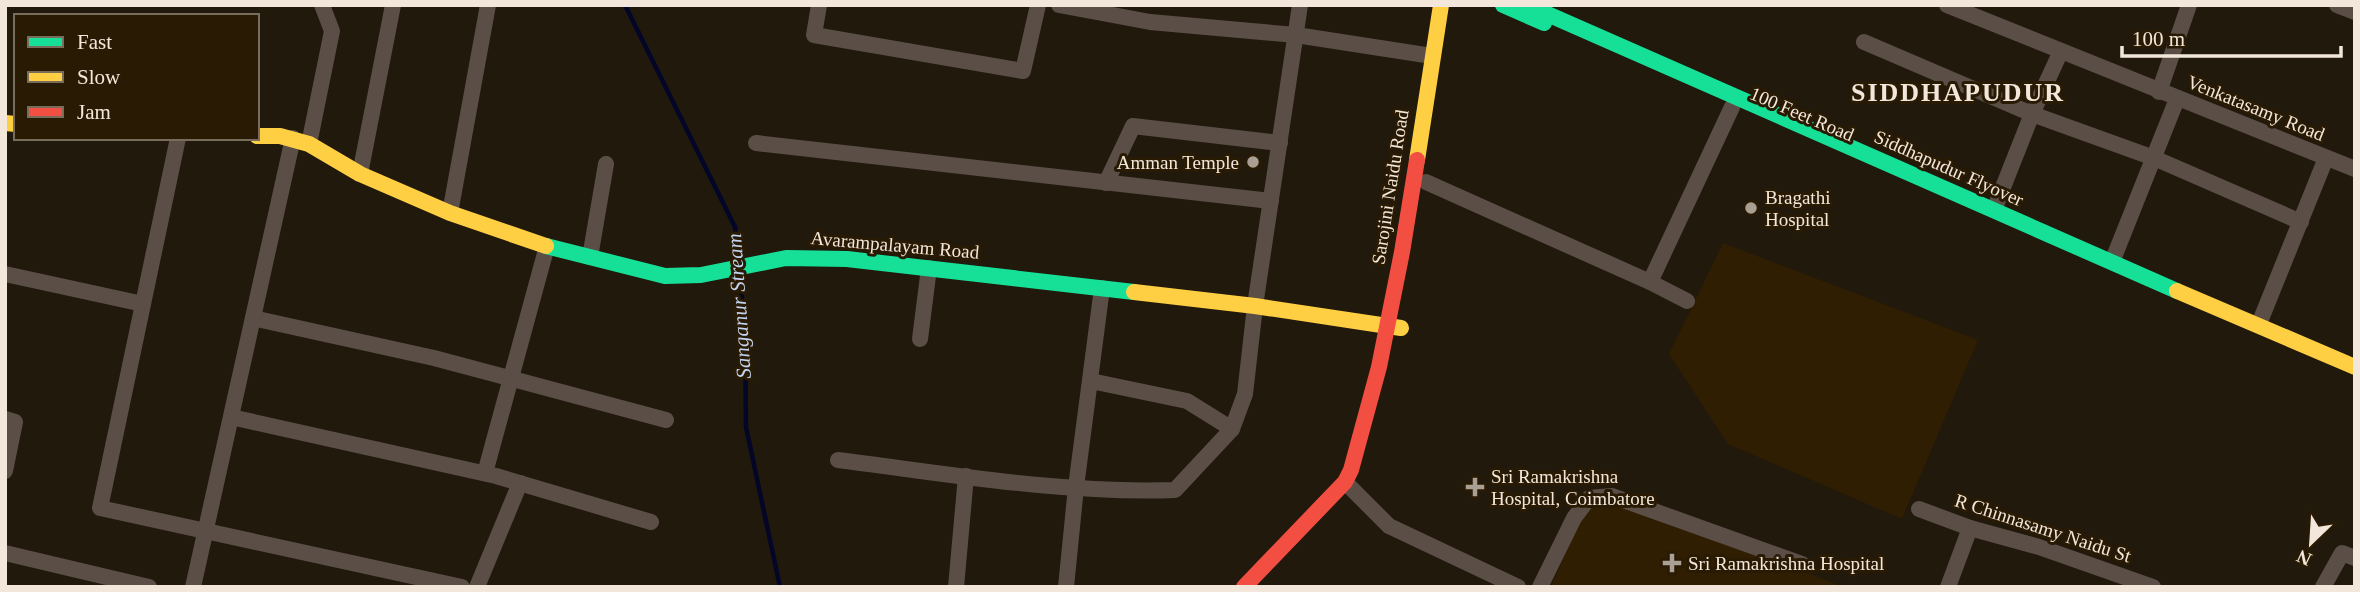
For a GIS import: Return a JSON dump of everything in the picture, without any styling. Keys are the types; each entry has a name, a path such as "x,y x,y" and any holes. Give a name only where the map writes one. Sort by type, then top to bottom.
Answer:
{"main road":[{"name":"Sarojini Naidu Road","path":"1394,327 1402,252 1441,5"},
{"path":"1261,587 1350,487 1352,470 1394,327 1426,182 1454,5"},
{"name":"100 Feet Road","path":"1503,5 1732,107 2355,375"},
{"name":"Siddhapudur Flyover","path":"1527,5 2165,287 2355,367"},
{"path":"1539,5 2355,360"},
{"name":"Avarampalayam Road","path":"259,136 293,138 309,144 360,174 450,212 547,246 665,276 701,275 786,258 847,259 1255,306 1394,327"},
{"path":"1244,587 1350,487"}],"street":[{"path":"309,144 332,31 322,5"},
{"path":"360,174 393,5"},
{"path":"450,212 488,5"},
{"path":"820,5 814,35 1023,72 1038,5"},
{"path":"1059,5 1150,22 1296,35 1432,57"},
{"path":"1150,22 1153,5"},
{"path":"838,460 1122,492 1175,490 1232,429 1245,394 1255,306 1300,5"},
{"name":"Venkatasamy Road","path":"1947,5 1975,10 2061,51 2355,169"},
{"path":"2159,92 2189,5"},
{"path":"2337,5 2355,12"},
{"path":"1864,42 2032,114 2154,158 2301,222"},
{"path":"1996,205 2032,114 2061,51"},
{"path":"2114,257 2177,99"},
{"path":"1650,282 1732,107"},
{"path":"1106,183 1133,126 1280,143"},
{"path":"193,587 293,138"},
{"path":"178,140 100,508 462,587"},
{"path":"756,143 1271,201"},
{"path":"2261,319 2326,158"},
{"path":"590,257 606,164"},
{"path":"1426,182 1687,301"},
{"path":"485,473 547,246"},
{"path":"920,339 929,268"},
{"path":"5,274 143,304"},
{"path":"1066,587 1101,288"},
{"path":"253,318 512,377 666,420"},
{"path":"1091,381 1187,401 1232,429"},
{"path":"231,417 485,473 651,522"},
{"path":"5,419 15,422 5,471"},
{"path":"956,587 966,476"},
{"path":"477,587 520,483"},
{"path":"1350,487 1389,526 1518,587"},
{"path":"1540,587 1574,518 1589,498 1612,496 1802,564"},
{"name":"R Chinnasamy Naidu St","path":"1919,509 2154,587"},
{"path":"1948,587 1970,528"},
{"path":"2323,587 2342,552 2355,558"},
{"path":"5,553 138,586"}],"shaded area":[{"path":"1723,243 1978,340 1902,519 1728,444 1669,354"},
{"name":"Sri Ramakrishna Hospital","path":"1613,503 1724,539 1843,587 1551,587 1584,510"}],"waterway":[{"name":"Sanganur Stream","path":"625,5 735,227 738,261"},
{"name":"Sanganur Stream","path":"739,273 745,325 746,427 780,587"}],"traffic: fast":[{"path":"1503,5 1544,23"},
{"path":"1527,5 2177,291"},
{"path":"546,246 665,276 701,275 786,258 847,259 1134,292"}],"traffic: slow":[{"path":"1417,160 1441,5"},
{"path":"5,123 14,124"},
{"path":"259,136 280,136 309,144 360,174 450,213 546,246"},
{"path":"2177,291 2355,367"},
{"path":"1134,292 1255,306 1401,328"}],"traffic: jam":[{"path":"1244,587 1345,482 1351,470 1379,367 1417,160"}],"place":[{"name":"Amman Temple","path":"1253,162"},
{"name":"Bragathi Hospital","path":"1751,208"},
{"name":"Sri Ramakrishna Hospital, Coimbatore","path":"1475,487"},
{"name":"Sri Ramakrishna Hospital","path":"1672,563"}],"district":[{"name":"SIDDHAPUDUR","path":"1958,92"}]}
